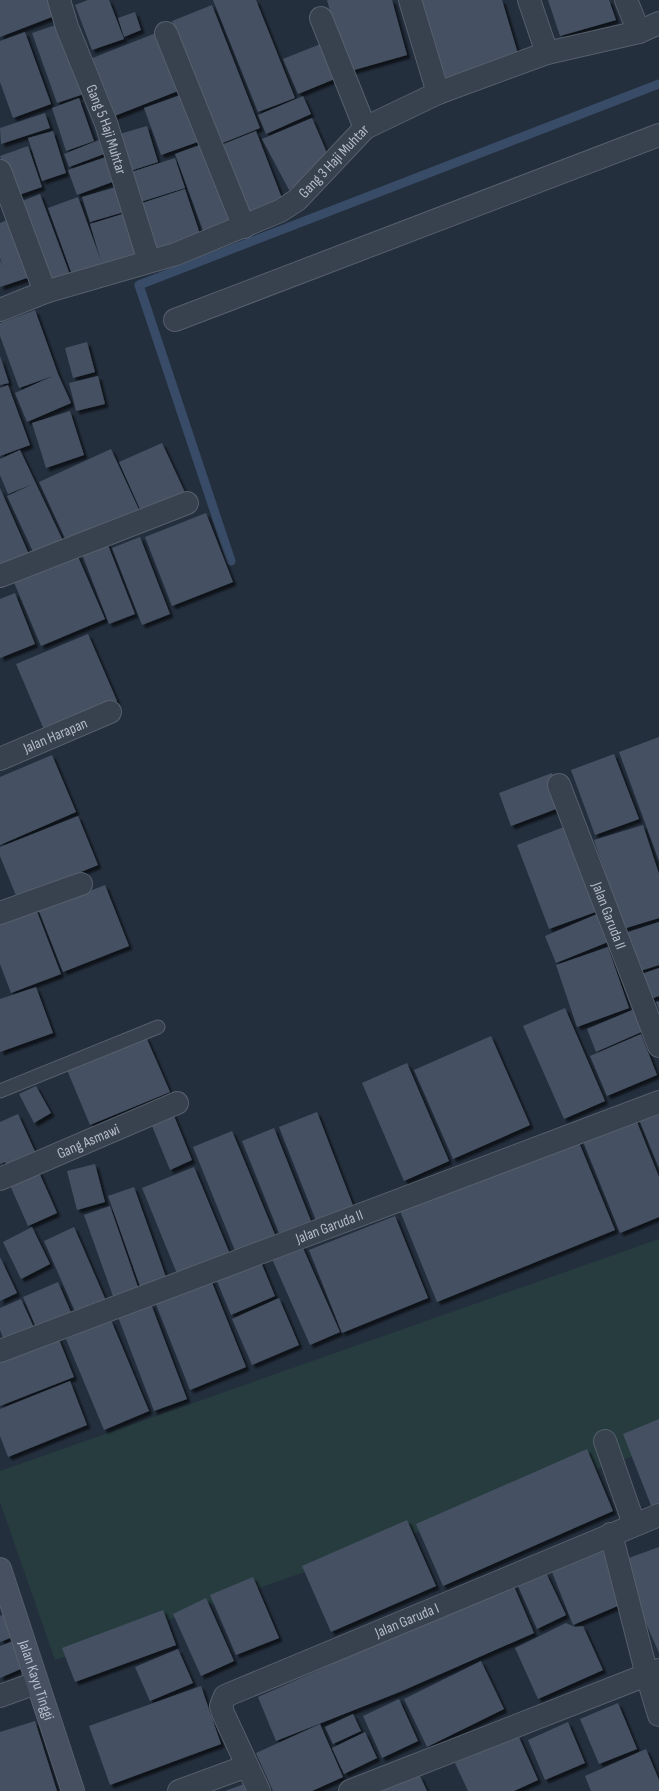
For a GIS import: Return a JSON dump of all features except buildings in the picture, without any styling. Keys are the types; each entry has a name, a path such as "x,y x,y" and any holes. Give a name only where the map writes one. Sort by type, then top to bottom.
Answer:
{"street":[{"name":"Gang 5 Haji Muhtar","path":"59,0 67,27 106,123 149,261"},
{"path":"410,0 438,93"},
{"path":"529,0 547,53"},
{"path":"626,0 639,32"},
{"path":"321,18 365,128"},
{"name":"Gang 3 Haji Muhtar","path":"0,310 45,292 176,254 280,211 298,200 365,128 438,93 547,53 639,32 659,23"},
{"path":"166,33 244,227"},
{"path":"175,320 659,135"},
{"path":"0,172 45,292"},
{"path":"0,576 186,503"},
{"name":"Jalan Harapan","path":"0,759 110,712"},
{"name":"Jalan Garuda II","path":"559,785 659,1046"},
{"path":"0,913 81,884"},
{"name":"Jalan Garuda II","path":"0,1351 659,1102"},
{"name":"Gang Asmawi","path":"0,1178 177,1103"},
{"path":"605,1441 634,1524"},
{"name":"Jalan Garuda I","path":"259,1791 221,1706 225,1696 634,1524 659,1515"},
{"path":"611,1534 653,1673 659,1715"},
{"name":"Jalan Kayu Tinggi","path":"0,1569 36,1683 73,1791"},
{"path":"350,1791 653,1673"},
{"path":"0,1696 36,1683"},
{"path":"179,1791 247,1766"}],"lane":[{"path":"0,1091 158,1027"}],"green space":[{"path":"659,1239 659,1447 55,1660 0,1502 0,1471"}],"waterway":[{"path":"231,561 139,285 659,84"}]}
